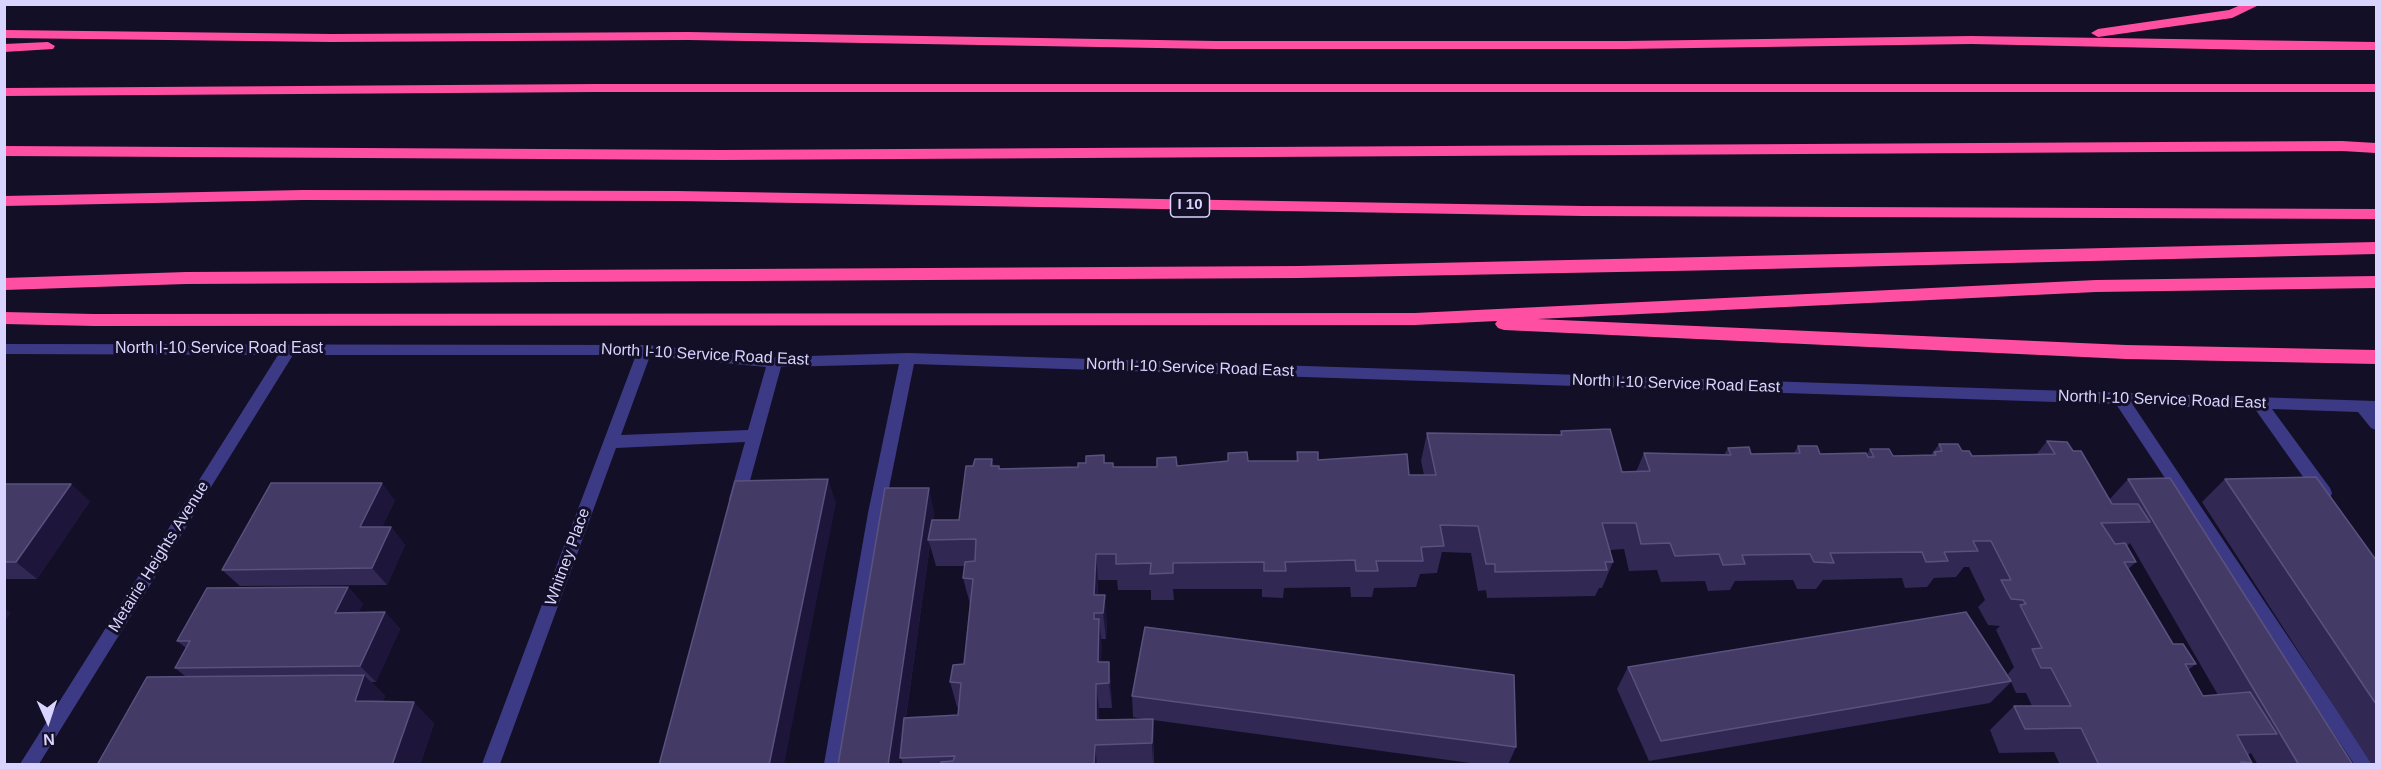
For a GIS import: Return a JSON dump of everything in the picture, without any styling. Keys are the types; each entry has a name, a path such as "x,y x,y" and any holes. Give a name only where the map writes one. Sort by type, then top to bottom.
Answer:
{"highway":[{"path":"1971,40 2109,33 2232,14 2255,4"},
{"path":"4,34 332,38 688,36 1216,45 1625,45 1971,40 2376,46"},
{"path":"4,48 332,38"},
{"path":"4,92 584,88 2376,88"},
{"path":"4,151 722,155 2294,146 2376,148"},
{"name":"I 10","path":"4,201 303,195 666,196 1595,212 2376,214"},
{"path":"4,284 186,278 1299,272 2376,248"},
{"path":"4,318 94,320 1415,319 2096,286 2376,282"},
{"path":"1415,319 1581,329 1775,335 1926,344 2376,357"}],"street":[{"name":"North I-10 Service Road East","path":"4,349 645,350 775,362 908,358 2369,407"},
{"name":"Metairie Heights Avenue","path":"29,765 289,349"},
{"name":"Whitney Place","path":"491,765 645,350"},
{"path":"832,765 876,513 908,358"},
{"path":"733,514 775,362"},
{"path":"2121,399 2364,765"},
{"path":"2259,403 2335,508"},
{"path":"2369,407 2376,424"},
{"path":"610,442 755,436"}],"building":[{"path":"1610,429 1622,472 1650,471 1644,453 1731,455 1728,448 1749,447 1751,454 1800,453 1798,446 1817,446 1820,454 1866,453 1868,457 1874,457 1870,449 1889,449 1893,456 1936,455 1934,452 1942,451 1939,444 1958,444 1962,451 1969,451 1972,456 2055,454 2047,441 2067,442 2073,451 2081,451 2112,504 2138,504 2150,522 2101,523 2115,544 2125,543 2136,562 2124,562 2173,644 2183,644 2196,664 2185,664 2203,696 2250,692 2277,734 2237,735 2252,763 2241,762 2242,765 2099,765 2081,728 2025,729 2014,706 2071,706 2051,668 2041,668 2032,649 2042,648 2020,605 2026,604 2023,600 2011,599 2001,580 2011,580 1991,541 1973,541 1978,551 1944,552 1948,561 1926,562 1922,552 1830,553 1834,563 1814,562 1810,554 1742,555 1745,564 1723,565 1719,554 1675,556 1670,543 1641,544 1636,523 1602,523 1613,562 1605,562 1607,570 1495,572 1495,564 1486,564 1478,526 1440,525 1444,546 1421,547 1423,561 1376,561 1378,571 1356,571 1355,560 1285,562 1286,571 1264,571 1264,562 1173,563 1173,573 1150,574 1151,563 1116,564 1116,554 1096,554 1094,595 1105,595 1103,613 1094,613 1094,619 1099,619 1098,662 1109,662 1109,683 1096,684 1096,720 1153,719 1152,743 1095,745 1094,765 940,765 941,762 953,761 955,756 900,758 904,718 958,715 961,683 950,682 953,665 964,664 973,579 963,578 965,562 975,561 976,539 928,540 932,520 959,520 966,466 973,466 975,459 992,459 991,466 999,466 999,469 1078,467 1078,463 1086,463 1086,456 1104,455 1104,463 1113,463 1113,467 1157,467 1157,458 1176,457 1177,466 1228,461 1228,453 1247,452 1248,461 1298,461 1297,452 1318,452 1318,460 1407,454 1409,475 1436,475 1427,433 1562,435 1561,431"},
{"path":"2316,477 2376,560 2376,704 2225,479"},
{"path":"2170,478 2353,765 2299,765 2128,479"},
{"path":"828,479 769,765 659,765 735,481"},
{"path":"271,483 382,483 360,527 391,527 372,568 222,570"},
{"path":"4,484 71,484 16,562 4,562"},
{"path":"885,488 929,488 888,765 838,765"},
{"path":"348,587 335,613 385,612 360,666 175,668 190,641 177,641 207,588"},
{"path":"1966,612 2011,681 1661,741 1628,667"},
{"path":"1145,627 1514,675 1516,747 1132,696"},
{"path":"364,675 355,701 414,702 392,765 97,765 147,677"}]}
